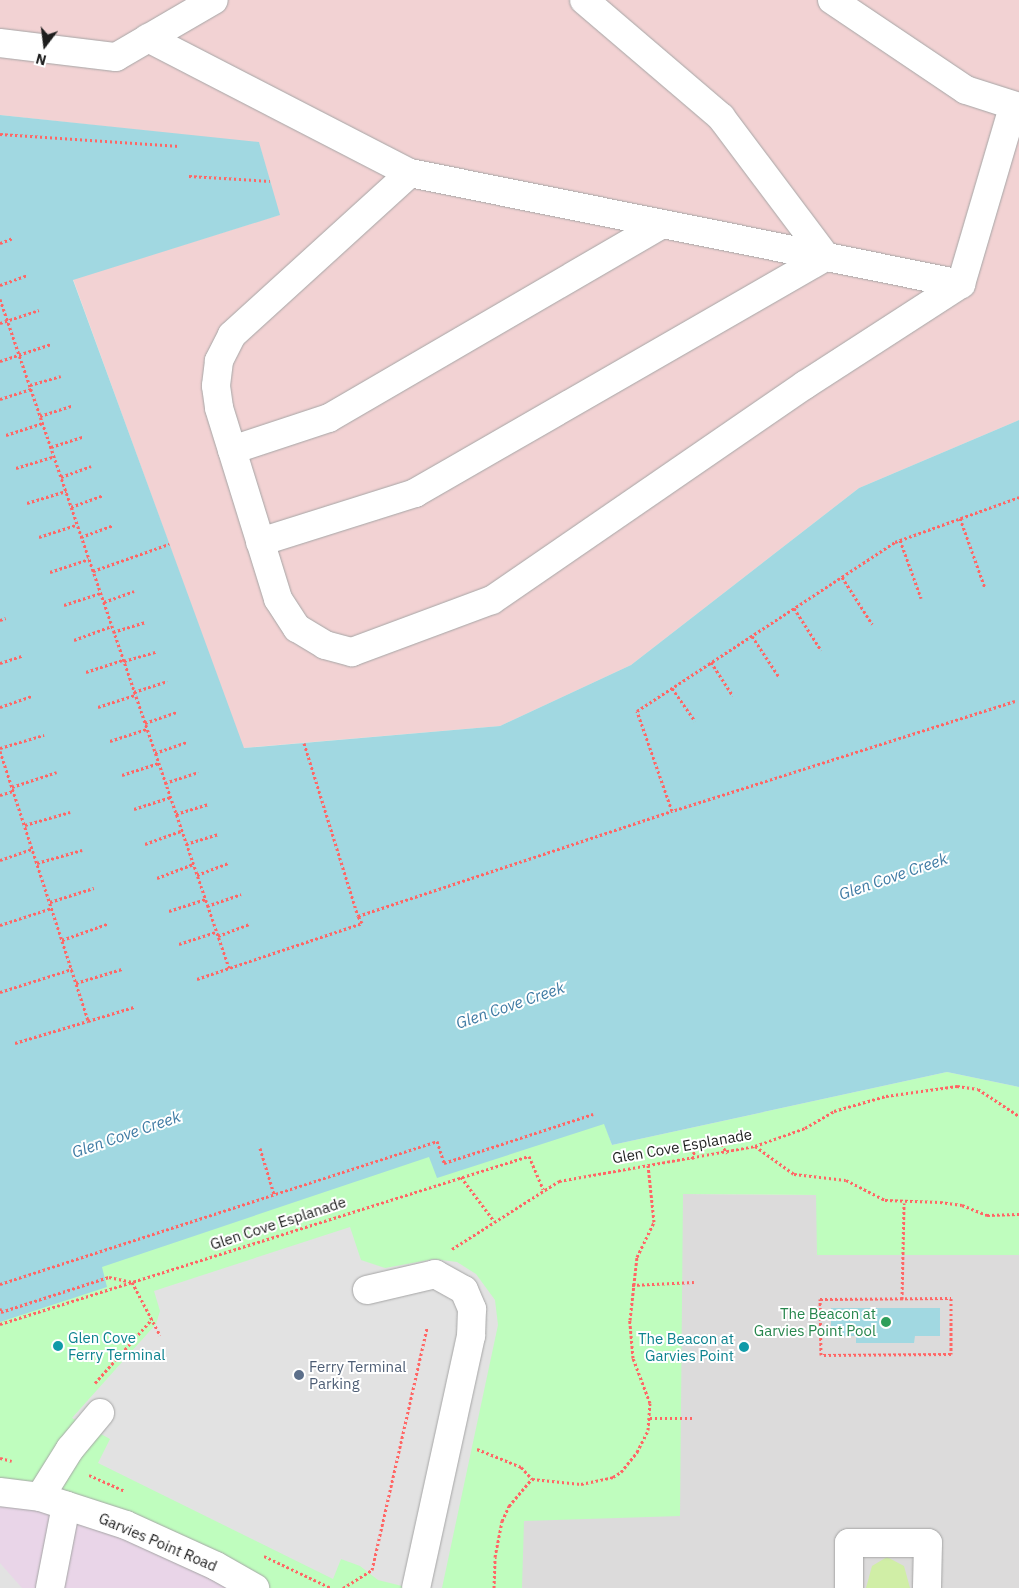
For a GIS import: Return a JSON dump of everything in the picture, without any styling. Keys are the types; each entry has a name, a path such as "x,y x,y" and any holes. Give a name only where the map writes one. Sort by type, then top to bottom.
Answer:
{"street":[{"path":"0,43 116,56 214,0"},
{"path":"584,0 721,117 826,256"},
{"path":"410,173 232,335 219,361 216,386 219,408 278,599 297,628 325,645 352,652 492,600 805,385 962,284 1016,107 966,90 832,0"},
{"path":"148,38 410,173 962,284"},
{"path":"232,450 329,418 662,224"},
{"path":"260,542 415,493 826,256"},
{"path":"367,1290 435,1274 464,1290 473,1318 416,1588"},
{"path":"40,1497 70,1449 100,1414"},
{"name":"Garvies Point Road","path":"0,1492 40,1497 126,1526 216,1566 255,1588"},
{"path":"50,1588 66,1506"},
{"path":"849,1588 849,1543 928,1543 927,1588"}],"path":[{"path":"0,134 180,146"},
{"path":"189,176 270,181"},
{"path":"0,243 13,238"},
{"path":"0,284 27,275"},
{"path":"0,299 229,968"},
{"path":"0,322 39,310"},
{"path":"0,361 51,344"},
{"path":"0,399 61,376"},
{"path":"40,416 71,406"},
{"path":"6,435 42,423"},
{"path":"50,447 82,436"},
{"path":"16,468 54,456"},
{"path":"61,477 91,466"},
{"path":"27,503 66,490"},
{"path":"71,507 102,496"},
{"path":"672,811 638,711 900,540 1019,497"},
{"path":"960,518 985,588"},
{"path":"39,537 77,525"},
{"path":"82,537 112,526"},
{"path":"900,540 921,598"},
{"path":"93,572 170,544"},
{"path":"50,572 89,559"},
{"path":"842,577 872,624"},
{"path":"104,602 134,591"},
{"path":"64,605 100,593"},
{"path":"794,608 822,650"},
{"path":"0,620 6,618"},
{"path":"114,632 145,622"},
{"path":"74,640 112,626"},
{"path":"752,636 779,677"},
{"path":"86,672 156,652"},
{"path":"0,663 22,656"},
{"path":"711,662 733,696"},
{"path":"98,707 167,681"},
{"path":"672,688 695,721"},
{"path":"0,707 32,696"},
{"path":"358,916 672,811 1015,701"},
{"path":"145,723 177,712"},
{"path":"110,741 147,729"},
{"path":"44,735 0,750 88,1022"},
{"path":"155,753 187,742"},
{"path":"197,979 362,923 358,916 304,743"},
{"path":"122,775 158,763"},
{"path":"0,795 57,772"},
{"path":"165,784 198,772"},
{"path":"134,809 170,796"},
{"path":"176,814 209,804"},
{"path":"25,825 70,812"},
{"path":"145,844 182,830"},
{"path":"186,844 219,834"},
{"path":"0,860 32,849"},
{"path":"37,863 82,850"},
{"path":"197,875 229,863"},
{"path":"157,878 193,864"},
{"path":"50,902 94,888"},
{"path":"207,906 240,894"},
{"path":"169,910 205,899"},
{"path":"0,925 52,908"},
{"path":"62,940 108,924"},
{"path":"218,936 250,924"},
{"path":"179,944 216,932"},
{"path":"0,992 72,969"},
{"path":"76,983 122,969"},
{"path":"15,1043 134,1007"},
{"name":"Glen Cove Esplanade","path":"435,1274 451,1250 543,1189 559,1181 727,1153 755,1146 805,1128 834,1111 886,1096 939,1088 978,1089 1019,1116"},
{"path":"0,1284 437,1141 444,1163 593,1114"},
{"path":"692,1159 695,1149 707,1143 721,1144 727,1153"},
{"path":"755,1146 794,1174 846,1180 886,1200 904,1203 940,1202 962,1204 987,1215 1019,1214"},
{"path":"260,1148 274,1194"},
{"name":"Glen Cove Esplanade","path":"0,1324 529,1156 543,1189"},
{"path":"474,1458 476,1449 495,1454 521,1467 532,1479 581,1484 613,1477 621,1472 637,1452 650,1418 650,1404 633,1358 632,1285 637,1257 654,1222 648,1165"},
{"path":"461,1177 494,1221"},
{"path":"902,1298 904,1203"},
{"path":"0,1308 1,1312 109,1277 132,1282 160,1335"},
{"path":"632,1285 694,1282"},
{"path":"902,1298 950,1298 951,1354 821,1355 820,1299 902,1298"},
{"path":"343,1588 372,1570 427,1327"},
{"path":"650,1418 695,1418"},
{"path":"494,1588 495,1557 502,1521 532,1479"}],"shaded area":[{"path":"0,0 1019,0 1019,420 859,488 631,665 500,726 243,748 73,279 279,215 259,143 0,115"},
{"name":"The Beacon at Garvies Point","path":"683,1194 817,1195 818,1255 1019,1255 1019,1588 270,1588"},
{"name":"Ferry Terminal Parking","path":"350,1227 361,1260 385,1268 434,1259 457,1262 476,1274 495,1300 498,1325 442,1588 410,1588 378,1580 360,1566 341,1559 333,1579 98,1463 110,1439 72,1418 156,1324 160,1311 154,1291"},
{"path":"0,1495 40,1501 247,1588 0,1588"},
{"path":"0,1563 22,1588 0,1588"}],"green space":[{"path":"947,1072 1019,1087 1019,1255 817,1255 816,1195 683,1194 680,1516 524,1521 522,1588 247,1588 202,1564 0,1495 0,1294 597,1101 612,1145"},
{"path":"887,1557 904,1566 910,1588 866,1588 872,1566"}],"water":[{"name":"Glen Cove Creek","path":"0,115 259,142 280,215 73,280 244,748 500,726 631,665 859,488 1019,420 1019,1087 947,1072 612,1145 604,1124 437,1178 429,1157 102,1267 107,1287 0,1322"},
{"name":"The Beacon at Garvies Point Pool","path":"831,1308 940,1308 940,1336 915,1336 914,1343 856,1343 856,1336 831,1336"}],"place":[{"name":"The Beacon at Garvies Point Pool","path":"886,1322"},
{"name":"Glen Cove Ferry Terminal","path":"58,1346"},
{"name":"The Beacon at Garvies Point","path":"744,1347"},
{"name":"Ferry Terminal Parking","path":"299,1375"}]}
